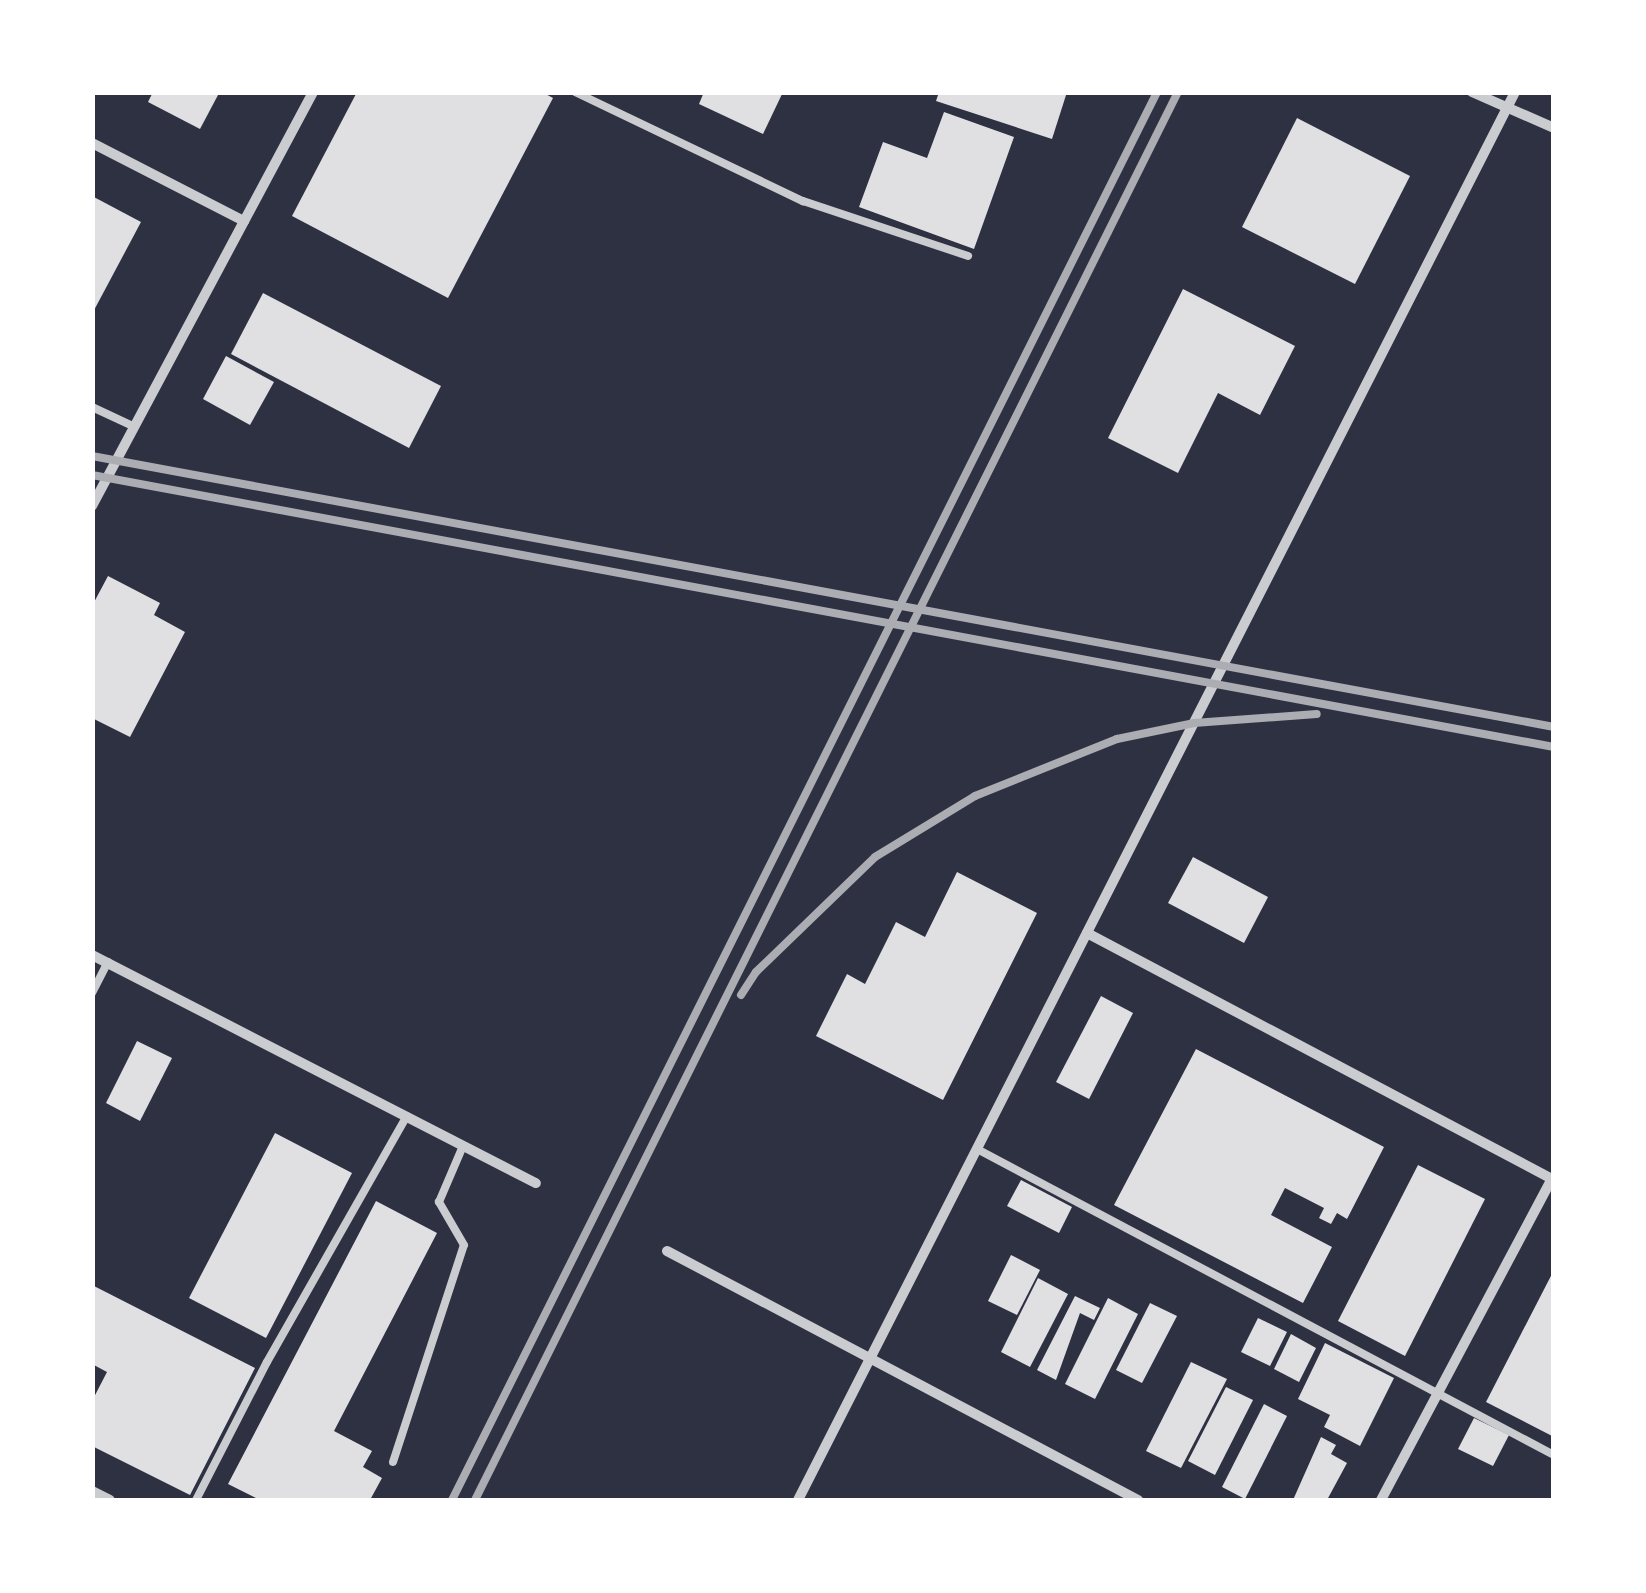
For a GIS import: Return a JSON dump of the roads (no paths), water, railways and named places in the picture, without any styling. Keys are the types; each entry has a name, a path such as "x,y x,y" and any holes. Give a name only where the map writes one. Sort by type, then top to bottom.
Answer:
{"street":[{"path":"92,506 312,92"},
{"path":"1472,92 1554,128"},
{"path":"798,1500 1515,92"},
{"path":"92,142 244,221"},
{"path":"1087,933 1553,1179 1381,1500"},
{"path":"92,954 536,1183"},
{"path":"667,1252 1138,1500"},
{"path":"92,1492 110,1500"}],"lane":[{"path":"575,92 803,202 968,256"},
{"path":"92,407 135,427"},
{"path":"92,993 108,962"},
{"path":"196,1500 267,1362 408,1116"},
{"path":"393,1462 464,1245 440,1202 463,1146"},
{"path":"977,1149 1554,1455"}],"railway":[{"path":"452,1500 1157,92"},
{"path":"475,1500 1178,92"},
{"path":"92,456 1554,727"},
{"path":"92,475 1554,747"},
{"path":"741,995 756,972 875,857 975,796 1117,739 1194,723 1317,714"}]}
